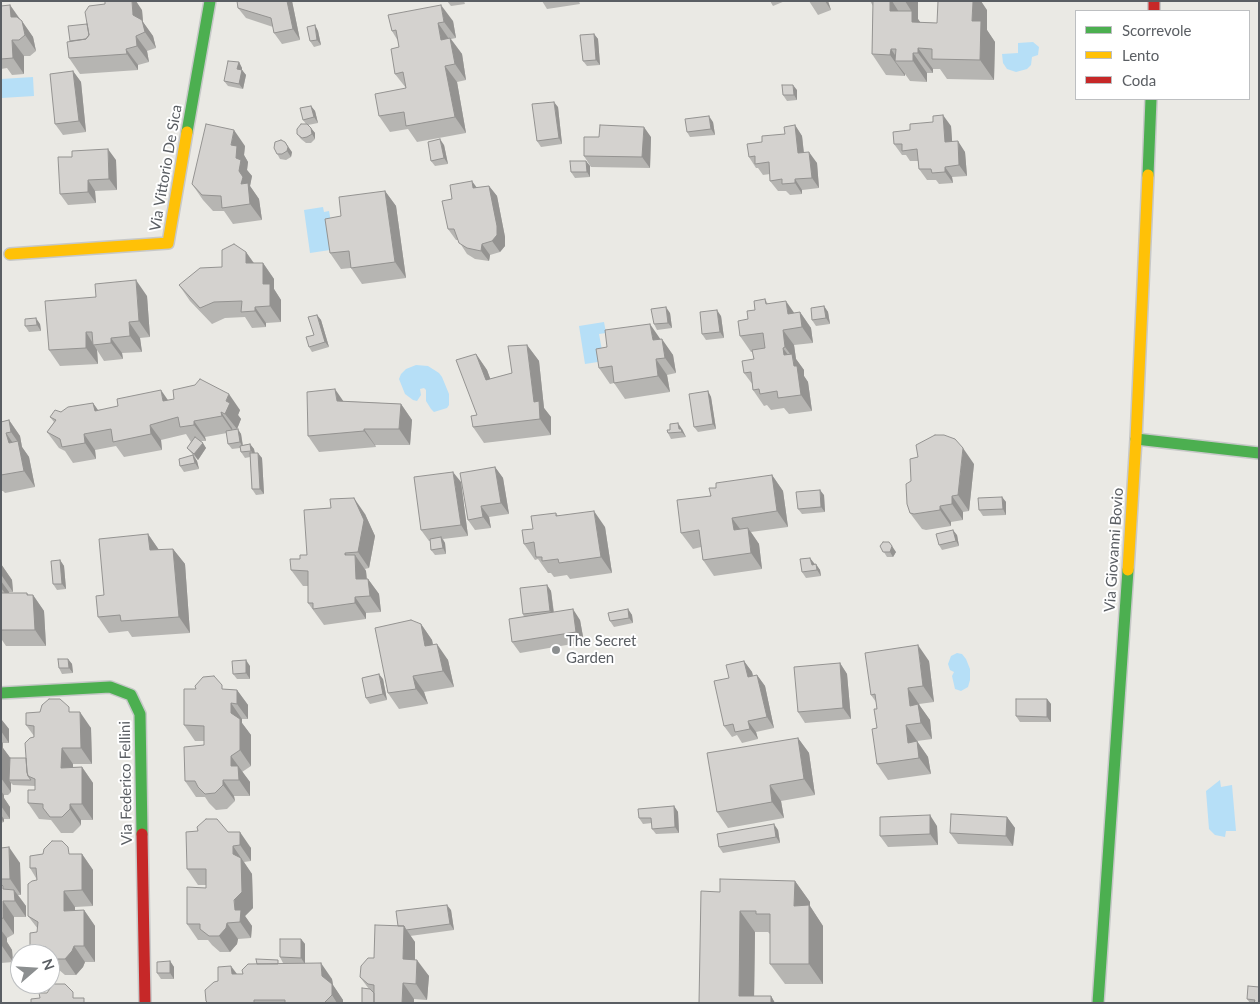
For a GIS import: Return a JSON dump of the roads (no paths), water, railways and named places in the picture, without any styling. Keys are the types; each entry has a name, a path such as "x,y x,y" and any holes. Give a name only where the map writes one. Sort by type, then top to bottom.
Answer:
{"street":[{"name":"Via Vittorio De Sica","path":"10,254 168,243 210,1"},
{"name":"Via Giovanni Bovio","path":"1098,1003 1136,439 1151,100"},
{"path":"1136,439 1259,453"},
{"name":"Via Federico Fellini","path":"1,693 110,687 131,695 140,714 145,1003"}],"water":[{"path":"1033,42 1039,47 1038,55 1032,57 1031,65 1027,69 1016,72 1007,69 1003,63 1002,54 1018,53 1018,43"},
{"path":"33,77 34,96 1,98 1,79"},
{"path":"323,207 324,212 329,211 331,222 330,250 310,253 304,210"},
{"path":"604,322 606,333 599,334 604,361 585,364 579,326"},
{"path":"416,365 428,366 442,377 449,394 449,405 447,408 434,412 426,401 426,390 424,388 420,389 421,395 417,401 405,394 399,379 406,369"},
{"path":"957,653 962,654 970,669 968,687 961,691 955,689 952,676 954,672 950,670 948,664 951,656"},
{"path":"1220,780 1221,787 1232,785 1236,831 1226,831 1225,837 1215,835 1209,829 1206,791"}],"place":[{"name":"The Secret Garden","path":"556,650"}]}
